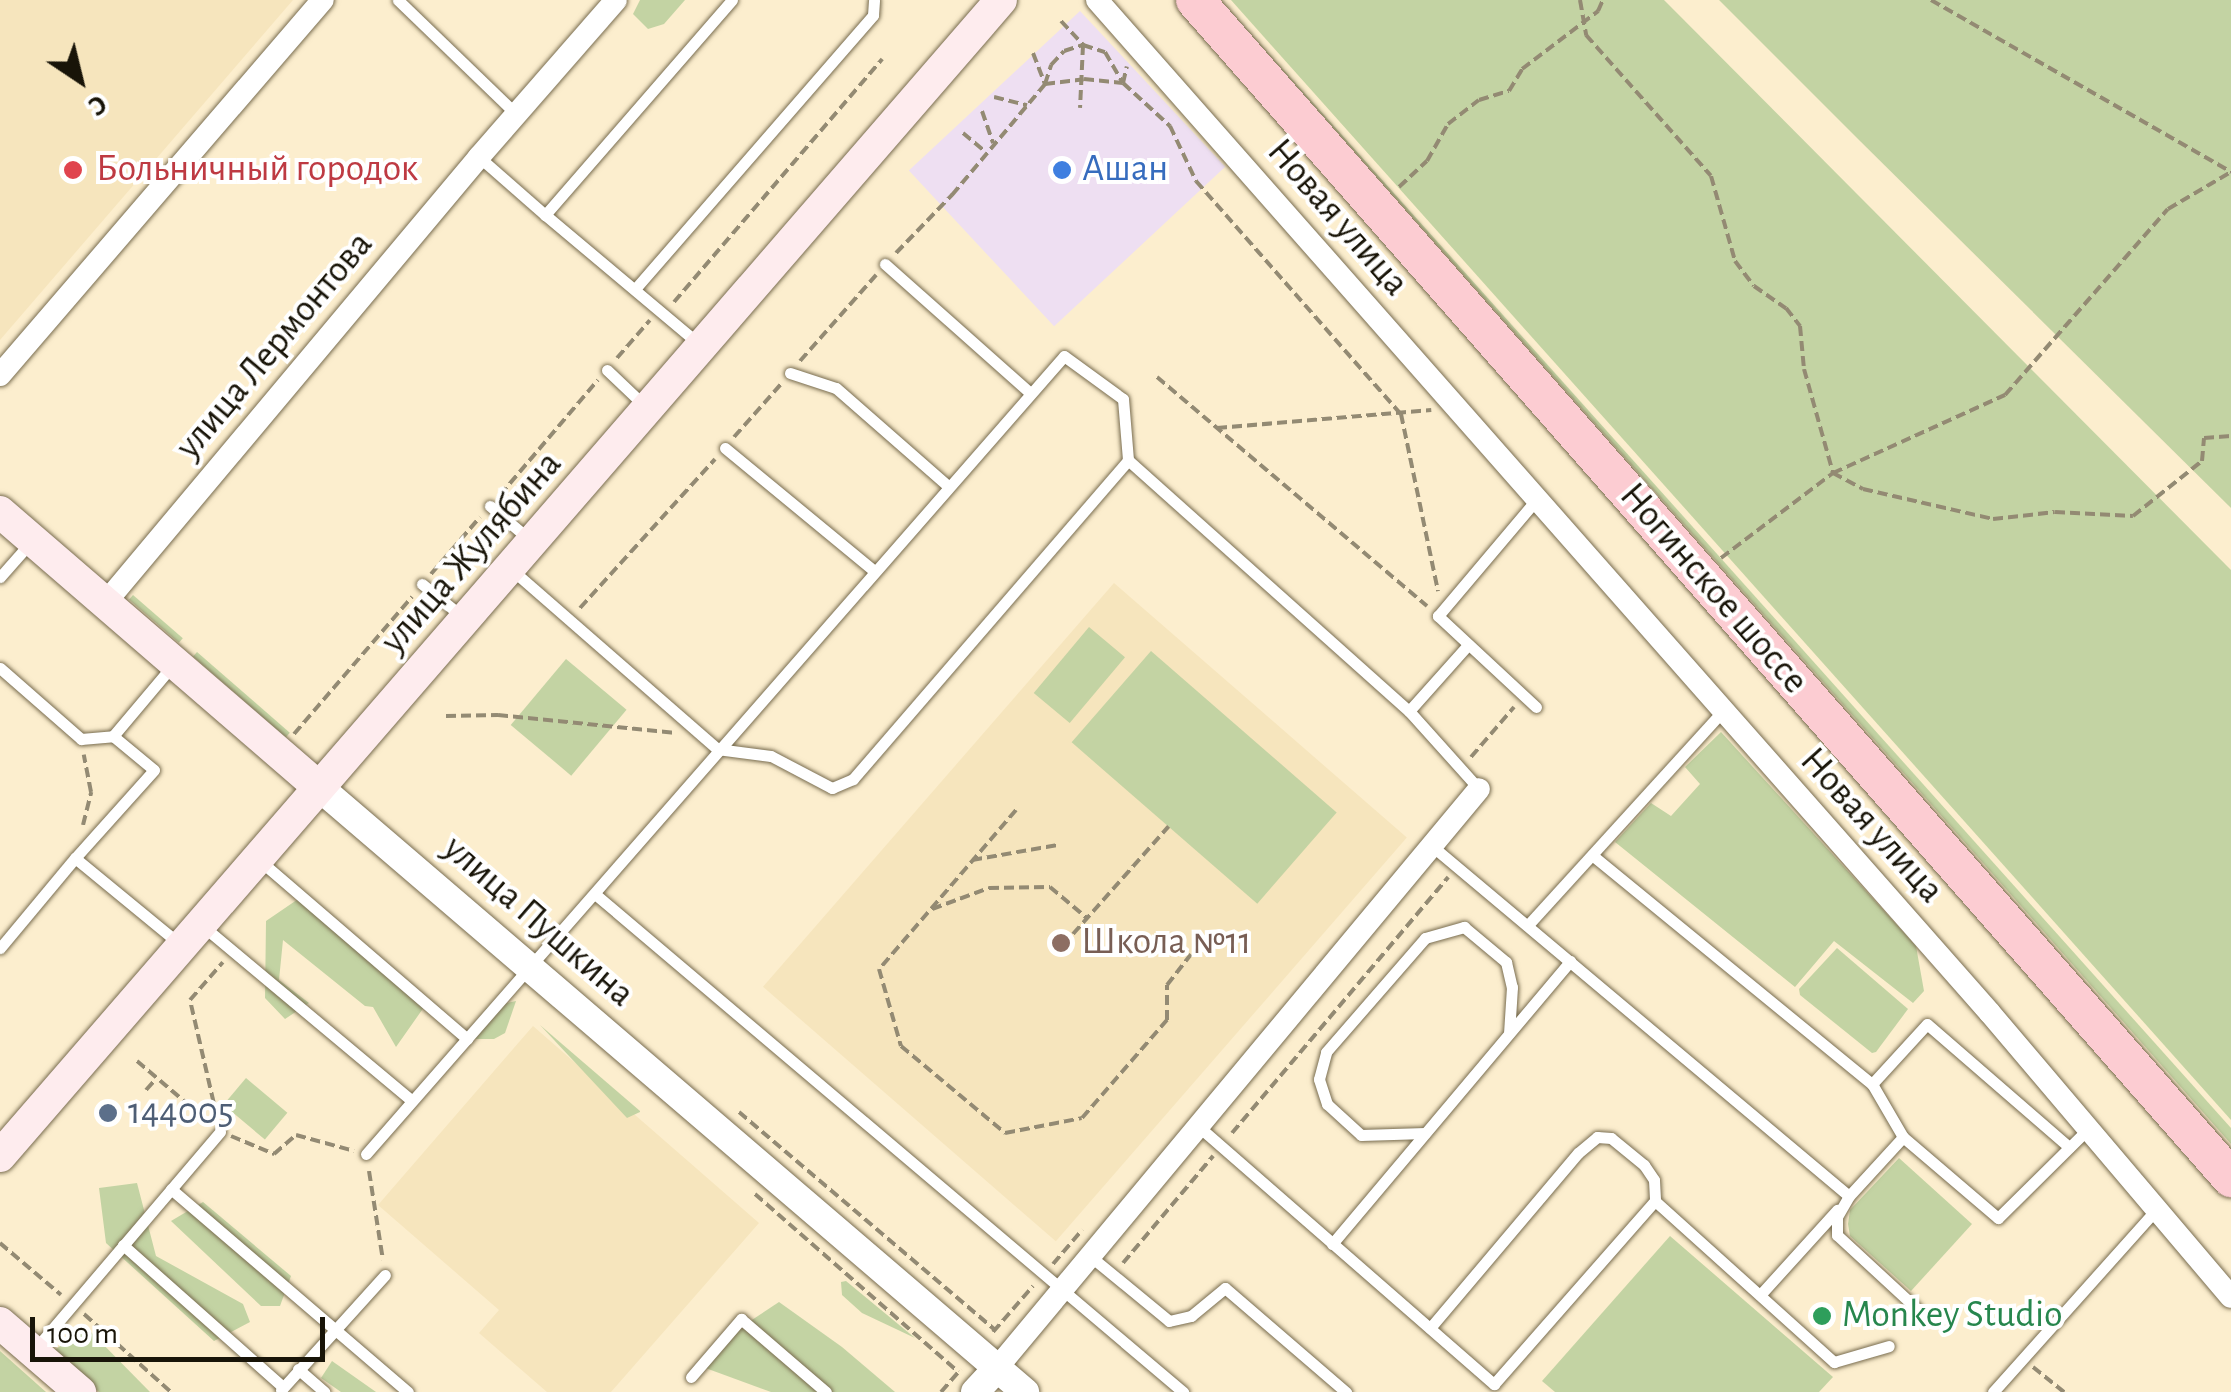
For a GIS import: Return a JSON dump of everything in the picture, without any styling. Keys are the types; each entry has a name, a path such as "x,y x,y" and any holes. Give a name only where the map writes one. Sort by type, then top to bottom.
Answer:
{"highway":[{"name":"Ногинское шоссе","path":"1195,0 2231,1178"}],"main road":[{"name":"улица Жулябина","path":"0,1156 650,410 1000,0"},
{"name":"улица Пушкина","path":"0,512 319,787"},
{"path":"0,1323 80,1392"}],"street":[{"path":"0,375 323,0"},
{"name":"улица Лермонтова","path":"106,602 478,157 616,0"},
{"name":"Новая улица","path":"1097,0 2231,1297"},
{"name":"улица Пушкина","path":"319,787 530,967 981,1368 1025,1392"},
{"path":"981,1368 1062,1289 1480,789"}],"lane":[{"path":"398,0 516,114"},
{"path":"545,215 732,0"},
{"path":"634,289 873,15 874,0"},
{"path":"478,157 702,347"},
{"path":"885,264 1029,392"},
{"path":"366,1154 1064,356 1123,398 1128,460 1410,711 1480,789"},
{"path":"607,370 650,410"},
{"path":"790,373 836,388 948,486"},
{"path":"725,448 874,571"},
{"path":"511,569 718,749 771,756 832,788 853,780 1128,460"},
{"path":"1536,708 1438,616 1537,499"},
{"path":"490,506 533,543"},
{"path":"0,578 33,541"},
{"path":"422,584 467,620"},
{"path":"1410,711 1467,646"},
{"path":"113,736 175,662"},
{"path":"0,668 81,738 113,736 154,770 0,948"},
{"path":"1528,925 1723,712"},
{"path":"1432,846 1850,1196"},
{"path":"1592,855 1872,1084 1903,1136 1998,1218 2088,1130"},
{"path":"76,858 190,934 232,951 412,1101"},
{"path":"256,858 467,1039"},
{"path":"596,894 1183,1392"},
{"path":"1425,1133 1362,1135 1327,1104 1320,1079 1326,1052 1425,938 1464,927 1506,962 1512,987 1509,1033"},
{"path":"1332,1244 1570,961"},
{"path":"1872,1084 1927,1024 2069,1147"},
{"path":"1198,1126 1494,1384 1656,1201"},
{"path":"33,1352 220,1132"},
{"path":"1760,1296 1903,1136"},
{"path":"1430,1328 1578,1153 1597,1137 1611,1138 1644,1165 1654,1180 1656,1201 1834,1362 1889,1346"},
{"path":"172,1188 408,1392"},
{"path":"1850,1196 1837,1217 1837,1235 1916,1308"},
{"path":"1993,1392 2155,1211"},
{"path":"122,1245 281,1389 385,1274"},
{"path":"1090,1256 1169,1321 1181,1322 1192,1316 1225,1288 1346,1392"},
{"path":"691,1376 741,1319 826,1392"},
{"path":"298,1369 324,1392"}],"path":[{"path":"1580,0 1586,35 1711,176 1735,261 1754,286 1786,308 1800,326 1804,369 1834,474 1864,489 1993,519 2055,512 2133,516 2202,460 2204,438 2231,436"},
{"path":"1398,188 1427,162 1448,124 1479,100 1509,91 1522,69 1598,11 1603,0"},
{"path":"1721,558 1834,474 2006,395 2168,209 2231,172 1931,0"},
{"path":"1061,21 1083,45 1105,52 1123,83 1170,126 1196,180 1401,414 1438,577 1438,616"},
{"path":"1080,108 1083,45"},
{"path":"570,619 885,264 952,195 1045,84 1056,58 1083,45"},
{"path":"1033,53 1045,84"},
{"path":"278,752 882,58"},
{"path":"1045,84 1116,80"},
{"path":"994,97 1027,104"},
{"path":"982,111 993,143"},
{"path":"963,132 986,152"},
{"path":"1157,377 1438,616"},
{"path":"1217,428 1456,408"},
{"path":"1462,769 1524,696"},
{"path":"446,716 498,714 701,735"},
{"path":"76,858 91,792 81,738"},
{"path":"1016,810 879,969 902,1046 1005,1133 1082,1118 1168,1020 1167,984 1191,954"},
{"path":"1072,934 1169,826"},
{"path":"972,860 1058,844"},
{"path":"1112,1275 1458,866"},
{"path":"928,912 952,898 989,888 1050,887 1087,918"},
{"path":"220,1132 190,1000 232,951"},
{"path":"137,1061 220,1132 274,1154 296,1135 366,1154 385,1274"},
{"path":"146,1090 157,1078"},
{"path":"739,1112 981,1368"},
{"path":"753,1192 981,1368"},
{"path":"5,1244 172,1392"},
{"path":"2023,1358 2064,1392"},
{"path":"941,1392 981,1368"}],"shaded area":[{"name":"Больничный городок","path":"0,0 293,0 0,340"},
{"path":"1080,11 1225,167 1054,326 909,171"},
{"name":"Школа №11","path":"1114,583 1407,838 1056,1241 763,987"},
{"path":"533,1026 759,1223 611,1392 547,1392 479,1333 499,1310 378,1205"}],"green space":[{"path":"640,0 685,0 664,24 648,29 633,14"},
{"path":"1221,0 2231,1128 2231,1144"},
{"path":"1231,0 1664,0 2231,570 2231,1120"},
{"path":"1719,0 2231,0 2231,508 1858,139"},
{"path":"133,595 183,638 179,643 129,600"},
{"path":"1089,627 1125,657 1070,723 1034,693"},
{"path":"1151,651 1337,812 1257,904 1072,742"},
{"path":"197,652 290,733 286,737 193,657"},
{"path":"566,659 627,710 571,776 511,725"},
{"path":"1721,732 1916,946 1924,991 1913,1003 1834,941 1795,987 1615,842 1651,803 1671,816 1700,784 1685,767"},
{"path":"307,893 316,909 429,1000 396,1047 373,1007 365,1006 283,940 279,980 309,1003 285,1019 265,998 266,921"},
{"path":"1837,948 1908,1009 1876,1052 1872,1053 1800,995 1799,989"},
{"path":"516,1001 505,1033 494,1039 474,1039 486,1008"},
{"path":"540,1025 640,1111 640,1112 627,1118"},
{"path":"246,1078 287,1113 265,1140 224,1105"},
{"path":"1899,1158 1972,1224 1911,1291 1850,1236 1848,1224 1850,1210"},
{"path":"137,1183 156,1256 243,1304 250,1322 214,1341 106,1243 99,1188"},
{"path":"203,1202 291,1276 280,1306 261,1306 171,1221"},
{"path":"1670,1236 1833,1377 1819,1392 1555,1392 1542,1381"},
{"path":"846,1281 915,1338 862,1313 842,1295 841,1282"},
{"path":"779,1302 842,1347 895,1392 771,1392 700,1366 726,1337"},
{"path":"87,1328 150,1392 99,1392 53,1351"},
{"path":"0,1351 46,1392 0,1392"},
{"path":"332,1361 376,1392 341,1392 321,1378"}],"place":[{"name":"Больничный городок","path":"73,170"},
{"name":"Ашан","path":"1062,170"},
{"name":"Школа №11","path":"1061,943"},
{"name":"144005","path":"108,1113"},
{"name":"Monkey Studio","path":"1822,1316"}]}
